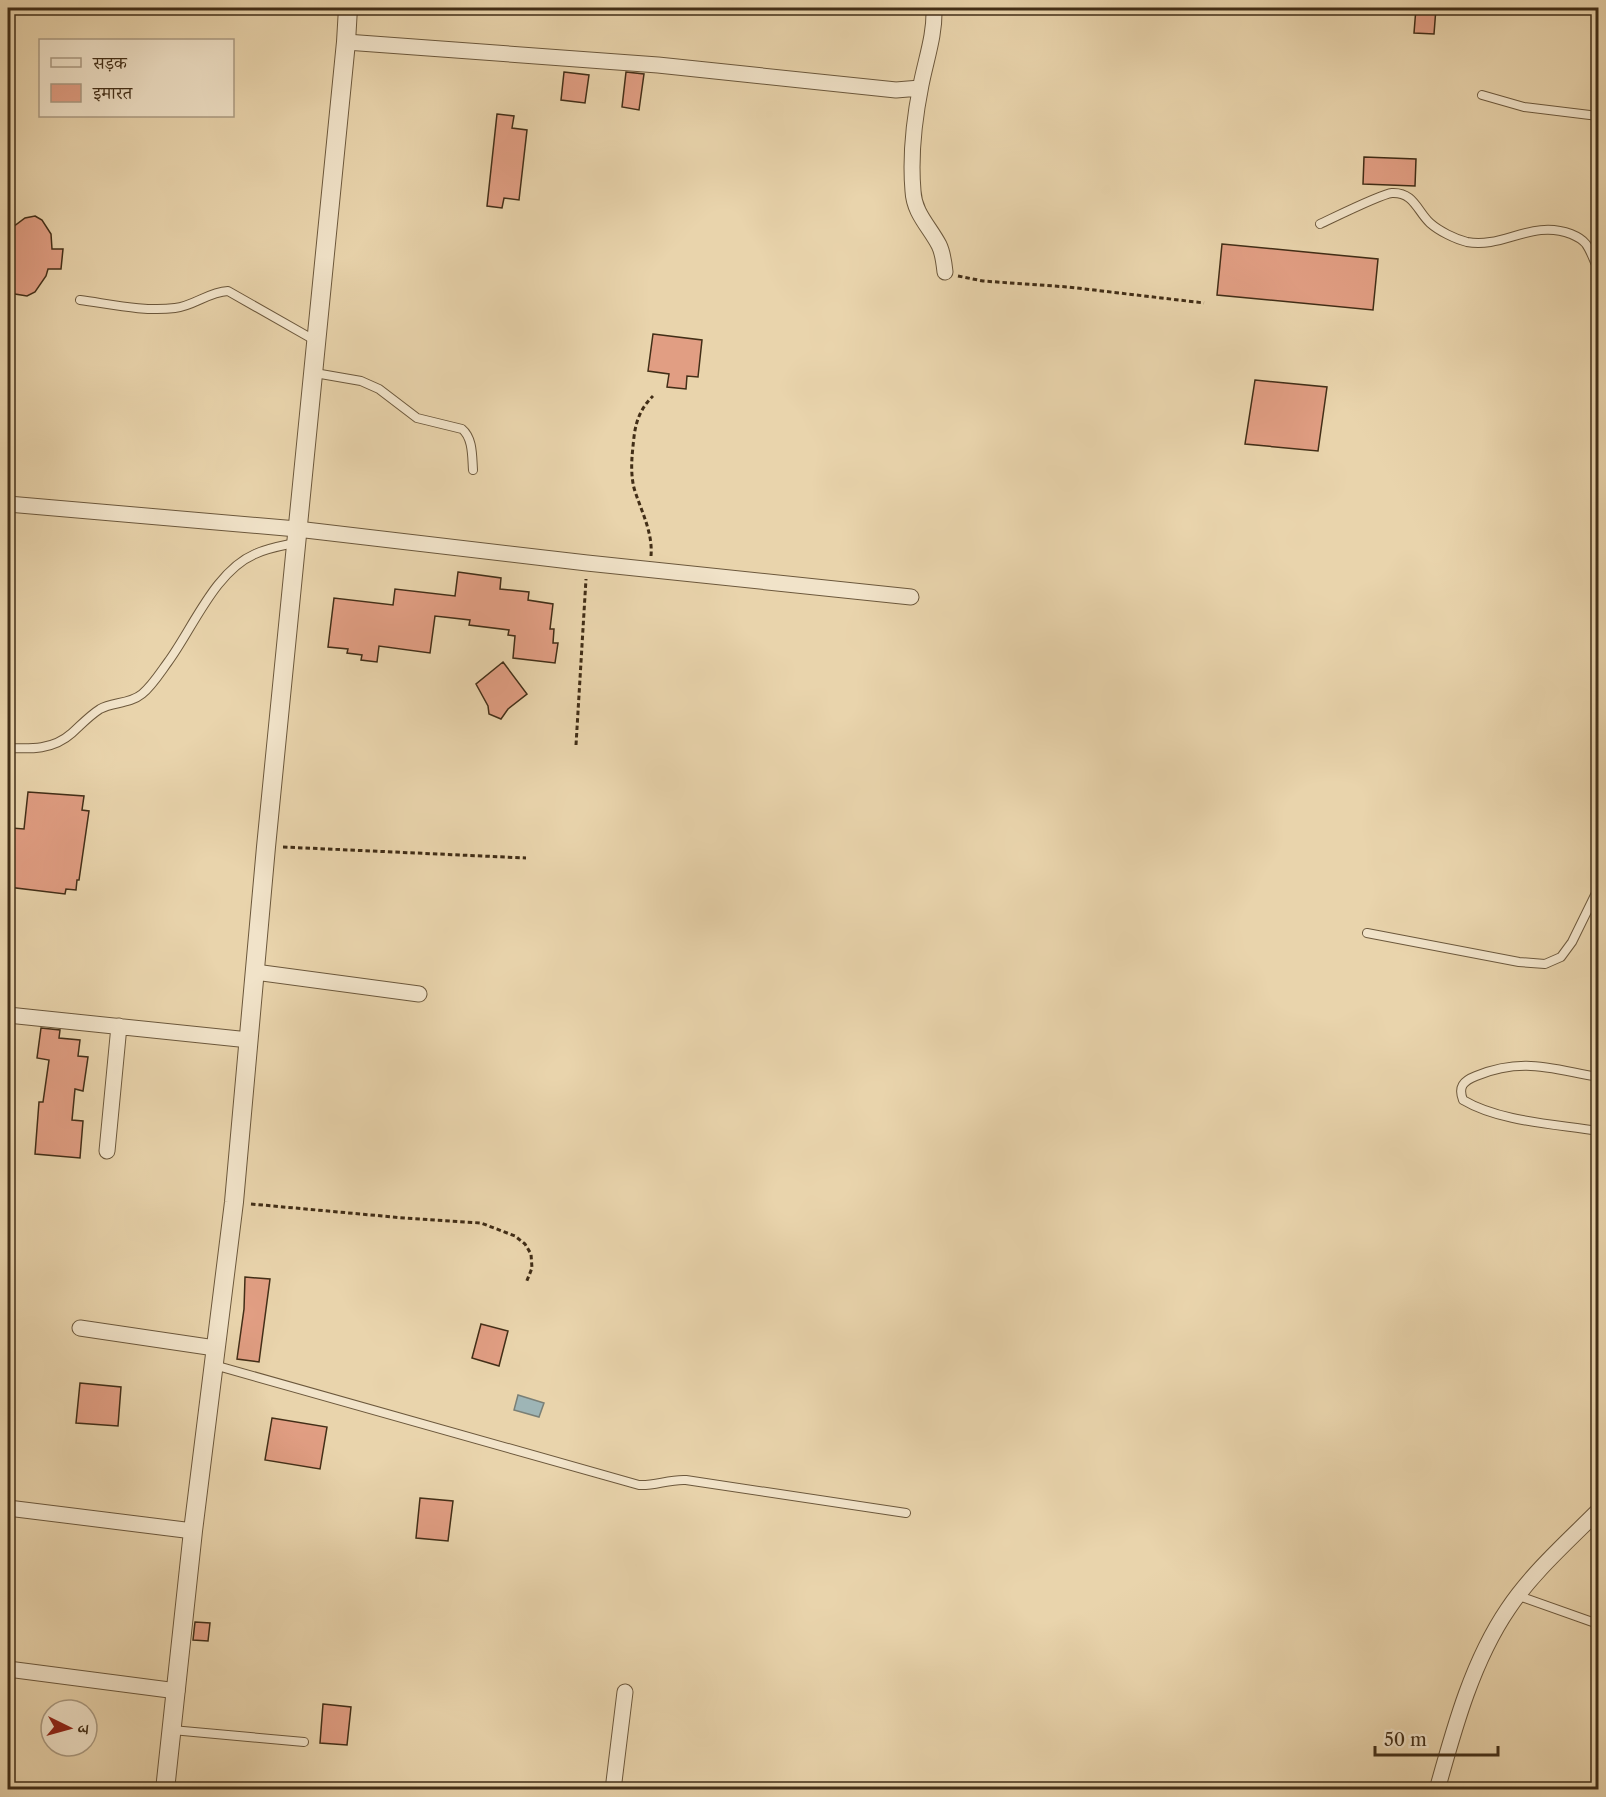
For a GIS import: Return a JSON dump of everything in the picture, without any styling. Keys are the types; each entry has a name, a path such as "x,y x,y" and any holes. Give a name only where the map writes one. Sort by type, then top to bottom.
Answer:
{"street":[{"path":"165,1790 193,1531 234,1202 266,847 315,373 348,8"},
{"path":"934,8 933,31 920,88 912,162 916,210 940,247 945,272"},
{"path":"346,42 658,65 896,90 920,88"},
{"path":"8,504 297,536 649,568 911,597"},
{"path":"255,972 419,994"},
{"path":"8,1015 249,1040"},
{"path":"107,1151 119,1026"},
{"path":"80,1328 215,1357"},
{"path":"8,1508 193,1531"},
{"path":"1437,1790 1472,1682 1489,1642 1508,1609 1541,1568 1599,1511"},
{"path":"8,1670 177,1691"},
{"path":"613,1790 625,1692"}],"lane":[{"path":"1482,95 1524,106 1599,116"},
{"path":"1320,224 1388,194 1401,194 1413,200 1434,226 1461,240 1487,242 1537,229 1552,229 1574,235 1587,246 1599,269"},
{"path":"80,300 173,309 184,307 216,292 228,291 317,342"},
{"path":"315,373 361,381 379,389 417,418 462,429 467,433 470,441 473,470"},
{"path":"8,748 50,747 70,735 100,709 137,698 177,650 215,588 228,574 239,563 254,554 297,536"},
{"path":"1367,933 1519,962 1545,964 1561,957 1572,942 1599,889"},
{"path":"1599,1077 1539,1066 1511,1065 1470,1078 1462,1085 1460,1092 1463,1100 1476,1108 1522,1119 1599,1131"},
{"path":"215,1357 639,1485 657,1485 686,1480 906,1512"},
{"path":"1519,1596 1598,1624"},
{"path":"172,1730 304,1742"}],"path":[{"path":"945,272 962,278 983,281 1068,287 1204,303"},
{"path":"649,568 651,540 634,487 630,465 636,423 642,407 653,396"},
{"path":"576,745 587,563"},
{"path":"266,847 526,858"},
{"path":"234,1202 481,1223 515,1236 525,1244 531,1254 532,1268 526,1283"}],"water":[{"path":"518,1395 544,1403 539,1417 514,1410"}],"building":[{"path":"1416,8 1436,8 1434,34 1414,33"},
{"path":"564,72 589,75 585,103 561,100"},
{"path":"626,72 644,74 639,110 622,107"},
{"path":"497,114 514,116 512,128 527,130 519,200 504,198 502,208 487,206"},
{"path":"1364,157 1416,159 1415,186 1363,184"},
{"path":"35,216 42,220 51,234 52,249 63,249 61,269 48,269 35,292 27,296 15,294 8,283 8,246 13,227 25,218"},
{"path":"1222,244 1378,259 1373,310 1217,295"},
{"path":"653,334 702,340 698,377 687,376 686,389 667,387 669,374 648,371"},
{"path":"1255,380 1327,387 1318,451 1245,444"},
{"path":"458,572 501,578 500,589 529,592 528,600 553,604 550,629 554,629 553,643 558,643 555,663 513,658 515,636 508,635 509,630 469,625 470,620 435,616 430,653 379,646 377,662 361,660 362,655 347,653 348,649 328,647 334,598 393,605 395,589 455,596"},
{"path":"503,662 527,694 508,709 501,719 489,714 488,706 476,684"},
{"path":"28,792 84,796 82,810 89,811 76,890 66,889 65,894 8,887 12,828 24,829"},
{"path":"41,1028 60,1030 59,1038 80,1040 78,1056 88,1057 83,1091 75,1089 72,1120 83,1121 80,1158 35,1154 39,1102 43,1102 49,1060 37,1058"},
{"path":"245,1277 270,1279 259,1362 237,1359 244,1309"},
{"path":"481,1324 508,1331 499,1366 472,1358"},
{"path":"80,1383 121,1387 118,1426 76,1423"},
{"path":"272,1418 327,1427 320,1469 265,1460"},
{"path":"420,1498 453,1501 448,1541 416,1538"},
{"path":"195,1622 210,1623 208,1641 193,1640"},
{"path":"323,1704 351,1707 347,1745 320,1743"}]}
